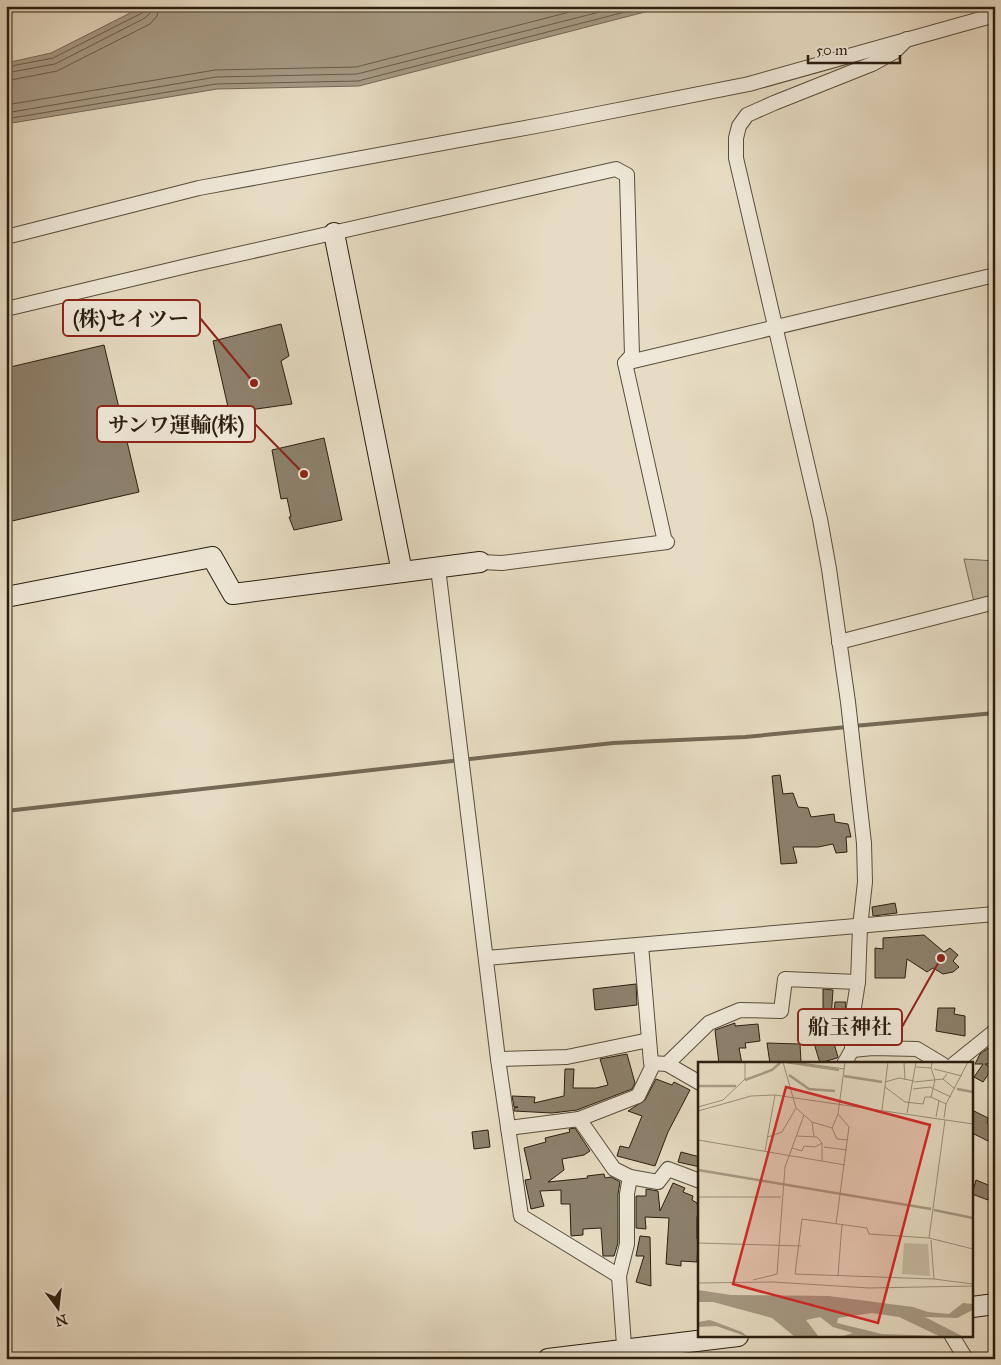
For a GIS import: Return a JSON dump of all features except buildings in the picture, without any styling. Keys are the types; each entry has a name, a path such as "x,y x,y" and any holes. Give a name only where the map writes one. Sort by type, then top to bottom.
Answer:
{"street":[{"path":"6,238 199,188 749,84 995,15"},
{"path":"845,1062 852,1050 852,1020 858,982 860,927 865,882 864,843 851,726 830,569 736,158 736,138 739,126 747,115 872,64 894,52 908,39"},
{"path":"6,309 616,170 627,175 632,355 625,363"},
{"path":"334,233 402,572"},
{"path":"625,363 995,275"},
{"path":"6,597 212,558 233,594 480,562 502,563 666,542 625,363"},
{"path":"438,568 498,1058 521,1216 619,1276"},
{"path":"839,642 995,602"},
{"path":"486,958 995,914"},
{"path":"641,945 651,1063 660,1063 698,1082"},
{"path":"508,1128 579,1119 638,1096 660,1063 710,1023 740,1010 781,1011 784,979 858,982"},
{"path":"956,1062 995,1031"},
{"path":"498,1058 566,1057 649,1040"},
{"path":"852,1050 917,1048 939,1062"},
{"path":"579,1119 614,1169 630,1177 658,1182 668,1169 698,1180"},
{"path":"624,1354 619,1276 627,1244 627,1194 630,1177"},
{"path":"974,1307 995,1304"},
{"path":"548,1359 624,1354 725,1338"},
{"path":"953,1338 966,1359"}],"shaded area":[{"path":"964,559 995,561 995,596 974,602"}],"water":[{"path":"144,6 668,6 359,86 217,89 6,124 6,63 51,53"}],"waterway":[{"path":"854,726 995,713"},
{"path":"6,811 613,743 745,737 847,727"}],"place":[{"name":"(株)セイツー","path":"254,383"},
{"name":"サンワ運輸(株)","path":"304,474"},
{"name":"船玉神社","path":"941,958"}]}
